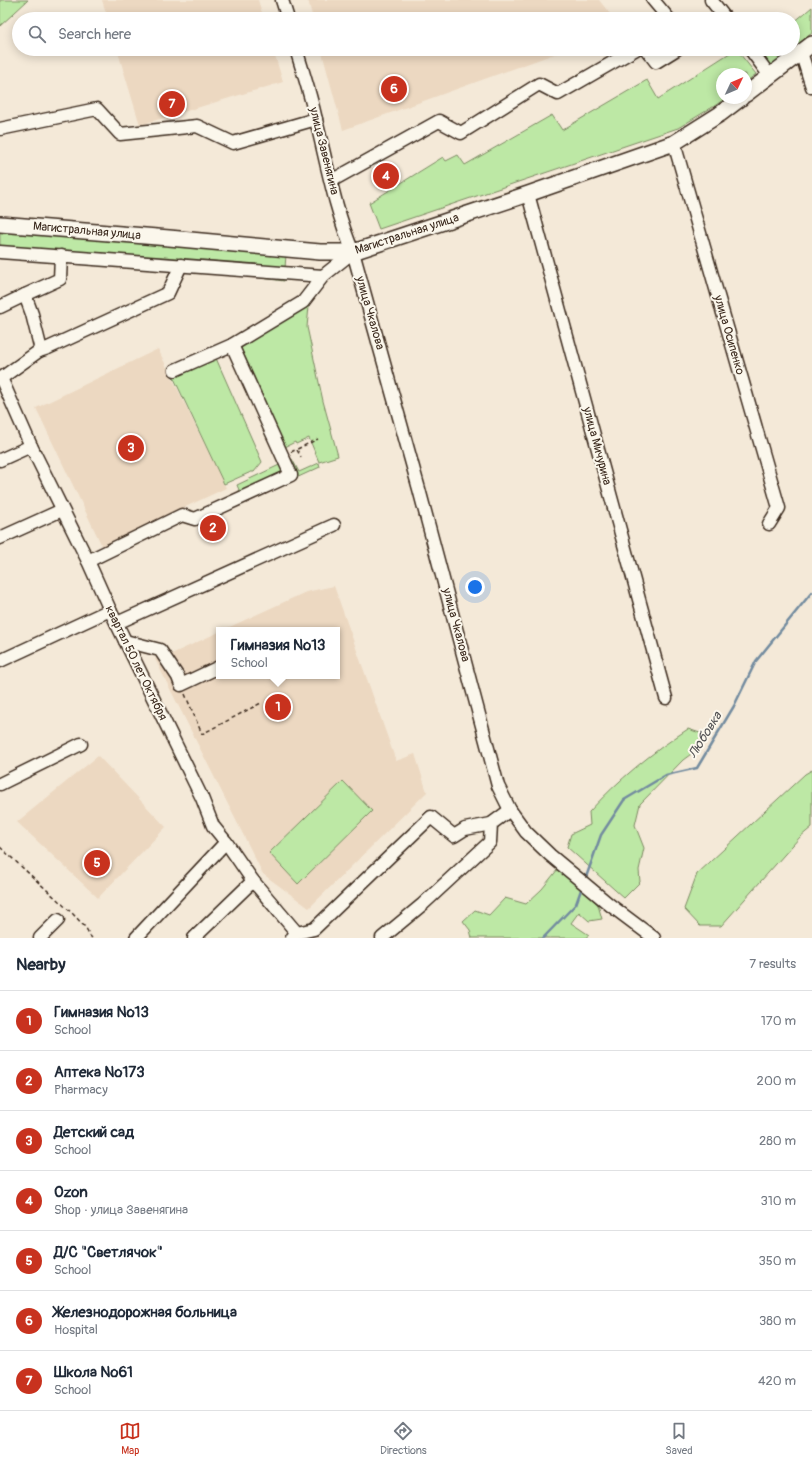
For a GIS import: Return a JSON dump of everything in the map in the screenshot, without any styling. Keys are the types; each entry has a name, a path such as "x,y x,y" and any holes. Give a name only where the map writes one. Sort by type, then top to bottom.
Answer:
{"main road":[{"path":"752,90 796,56"},
{"name":"Магистральная улица","path":"0,224 320,252 352,252 528,194 674,143 733,104"}],"street":[{"path":"282,0 286,12"},
{"path":"654,0 663,12"},
{"path":"711,0 720,12"},
{"path":"806,48 812,87"},
{"name":"улица Завенягина","path":"298,56 316,119 331,181 352,252"},
{"path":"331,181 439,121 461,133 539,84 558,94 624,56"},
{"path":"651,56 656,62 666,56"},
{"path":"755,56 770,76"},
{"path":"0,129 98,109 120,134 197,126 233,143 316,119"},
{"name":"улица Осипенко","path":"674,143 779,508 769,524"},
{"name":"улица Мичурина","path":"528,194 666,698"},
{"path":"0,252 324,276"},
{"path":"175,370 232,344 303,302 324,276 352,252"},
{"name":"улица Чкалова","path":"352,252 419,488 498,786 510,810 526,832 550,855 610,906 653,937"},
{"path":"0,307 60,279 61,256"},
{"path":"0,378 39,351 168,293 181,265"},
{"path":"25,295 37,333 40,346 39,351"},
{"path":"88,561 182,515 195,520 292,474 232,344"},
{"name":"квартал 50 лет Октября","path":"0,378 110,610 202,798 213,826 294,935"},
{"path":"0,460 32,446"},
{"path":"0,538 62,510"},
{"path":"117,623 334,525"},
{"path":"0,661 110,610"},
{"path":"125,641 160,650 178,677 181,685 216,668"},
{"path":"0,784 81,744"},
{"path":"294,935 314,929 431,817 454,836 465,829 491,824 510,810"},
{"path":"382,938 423,904 490,842 491,824"},
{"path":"136,938 226,842"},
{"path":"194,938 253,881"},
{"path":"40,938 58,920"}],"path":[{"path":"283,456 318,439"},
{"path":"297,449 301,457"},
{"path":"181,685 202,734 261,702"},
{"path":"0,847 73,914 86,928 92,938"}],"shaded area":[{"path":"102,0 258,0 262,12 106,12"},
{"path":"308,0 599,0 608,12 311,12"},
{"path":"119,56 275,56 283,82 140,125"},
{"path":"323,56 549,56 343,130"},
{"path":"158,349 226,488 102,546 36,408"},
{"path":"334,586 396,761 415,754 427,792 309,908 263,874 155,659 165,657 216,633 216,679 340,679 340,627 230,627 306,592"},
{"path":"98,756 166,827 98,898 17,822"}],"green space":[{"path":"0,0 28,0 15,12 12,12 12,15 0,26"},
{"path":"812,7 812,33 800,42 800,17"},
{"path":"725,56 742,56 751,68 716,68 716,104 717,104 678,128 379,229 369,203 443,157 446,161 458,155 465,165 552,115 562,130 647,80 658,99"},
{"path":"764,56 783,56 771,66"},
{"path":"752,69 756,74 752,77"},
{"path":"0,231 286,255 284,281 192,269 0,251"},
{"path":"310,296 307,327 323,401 338,456 319,462 309,438 285,447 241,348 250,343 249,340"},
{"path":"215,356 262,462 254,472 224,484 171,372"},
{"path":"292,459 299,472 319,463 320,467 244,502 237,485"},
{"path":"688,729 703,734 698,749 683,760 640,804 635,825 644,848 639,870 640,882 624,898 567,847 571,834 590,825 589,812 623,778 648,757"},
{"path":"812,770 812,827 800,837 721,926 700,926 684,909 697,874 805,774"},
{"path":"343,781 372,811 298,884 269,853"},
{"path":"558,869 579,883 598,905 602,919 589,921 579,912 571,923 589,935 585,938 472,938 470,930 463,921 475,910 489,915 505,898 526,904 542,889"}],"waterway":[{"name":"Любовка","path":"585,880 601,835 624,800 666,775 697,768 734,706 756,661 812,592"},
{"name":"Любовка","path":"543,938 576,904 582,887"}],"place":[{"name":"Железнодорожная больница","path":"394,89"},
{"name":"Школа №61","path":"172,104"},
{"name":"Ozon","path":"386,176"},
{"name":"Детский сад","path":"131,448"},
{"name":"Аптека №173","path":"213,528"},
{"name":"Гимназия №13","path":"278,707"},
{"name":"Д/С \"Светлячок\"","path":"97,863"}]}
